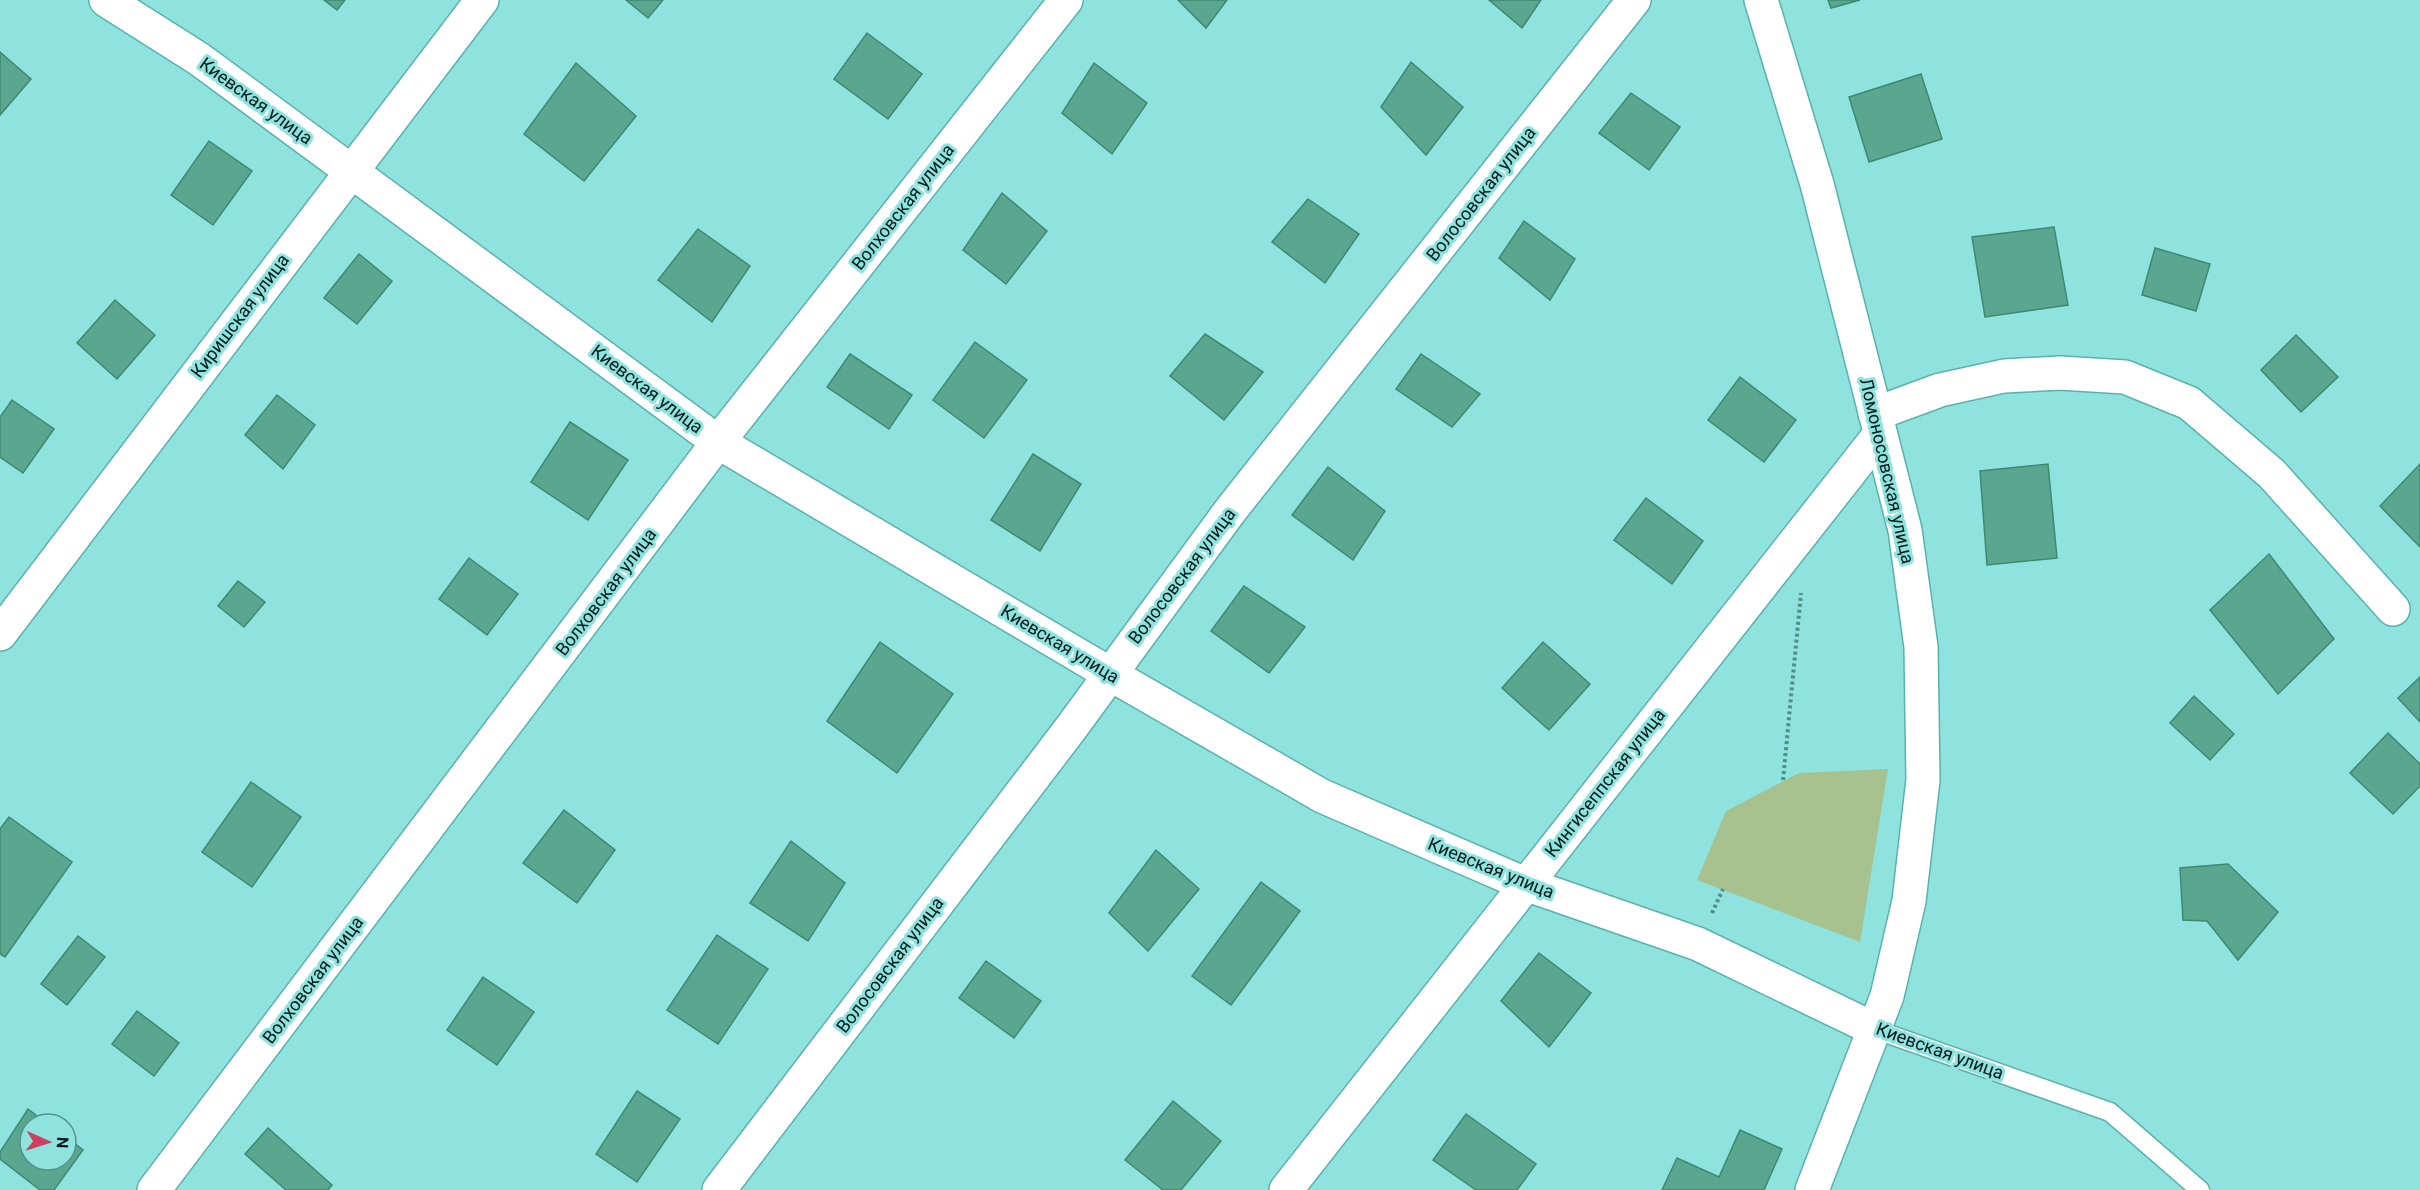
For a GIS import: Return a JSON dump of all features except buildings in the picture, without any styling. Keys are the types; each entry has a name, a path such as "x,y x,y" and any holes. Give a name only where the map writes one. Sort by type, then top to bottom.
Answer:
{"street":[{"name":"Киевская улица","path":"106,0 199,59 718,442 1110,674 1322,796 1525,884 1698,944 1874,1029"},
{"name":"Киришская улица","path":"0,634 482,0"},
{"name":"Волховская улица","path":"154,1190 718,442 1066,0"},
{"name":"Волосовская улица","path":"719,1190 1071,728 1230,511 1634,0"},
{"name":"Ломоносовская улица","path":"1761,0 1817,184 1905,530 1921,647 1923,780 1909,901 1887,996 1812,1190"},
{"path":"1878,424 1940,390 2004,376 2060,373 2125,377 2189,402 2272,474 2393,609"},
{"name":"Кингисеппская улица","path":"1286,1190 1525,884 1878,424"}],"lane":[{"name":"Киевская улица","path":"1874,1029 2110,1112 2200,1190"}],"path":[{"path":"1783,780 1802,582"}],"green space":[{"path":"1888,769 1860,942 1697,880 1726,811 1799,773"}]}
